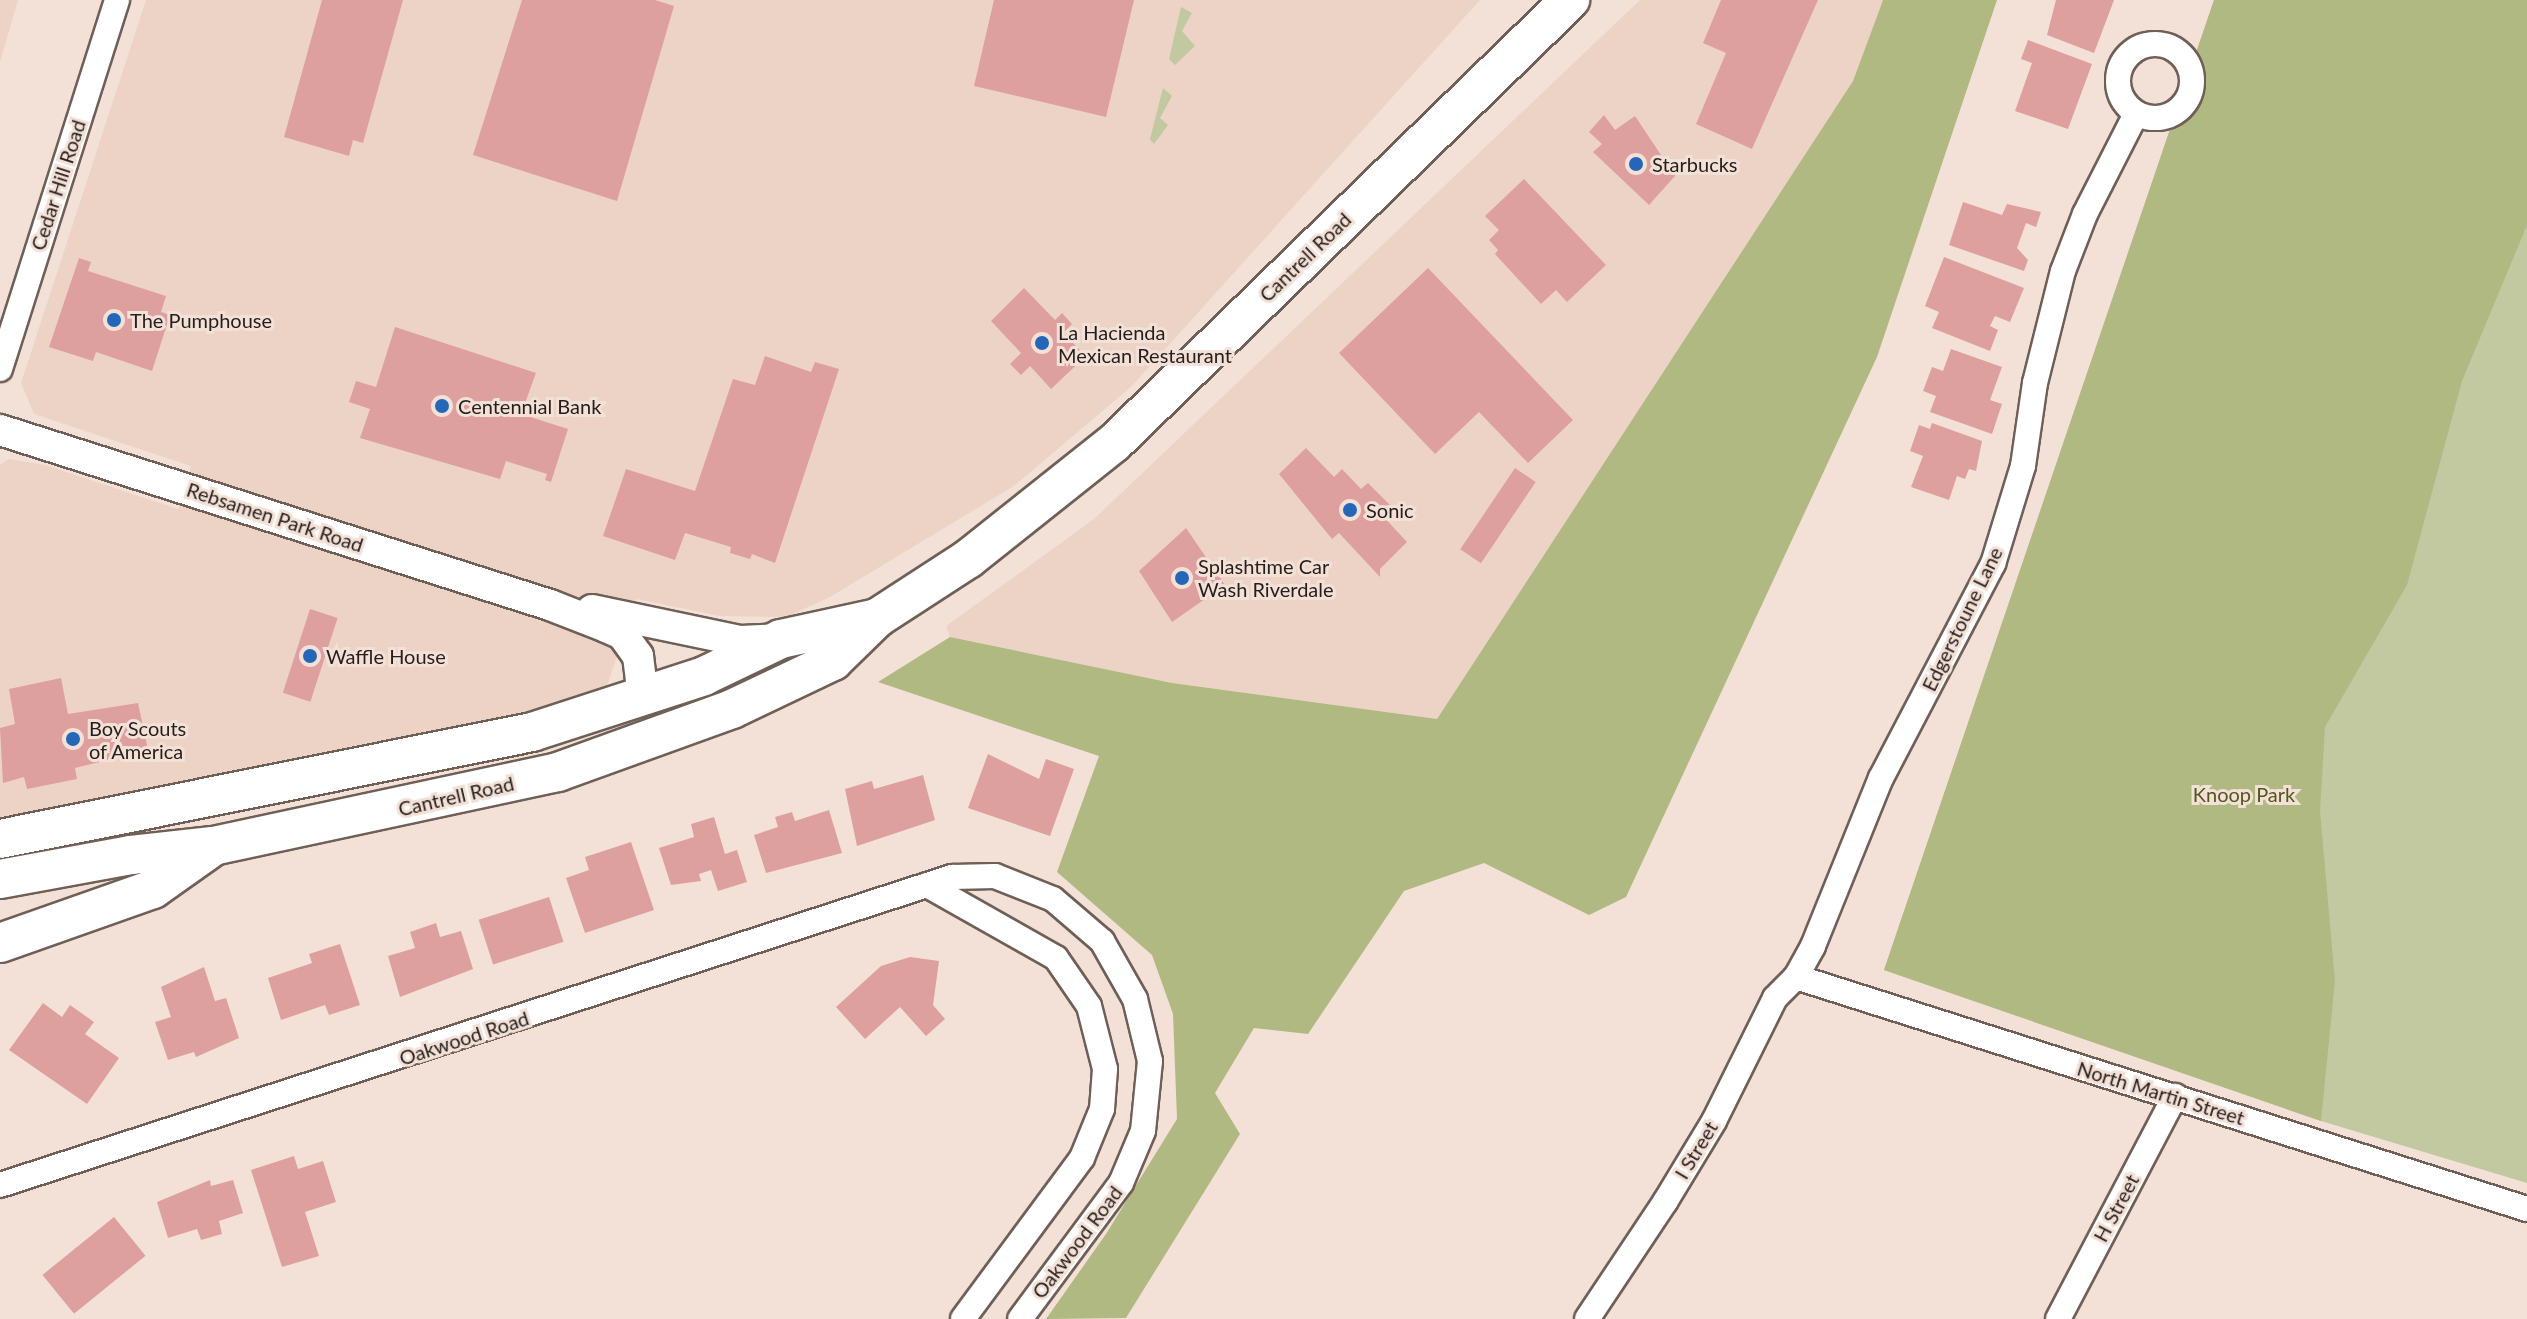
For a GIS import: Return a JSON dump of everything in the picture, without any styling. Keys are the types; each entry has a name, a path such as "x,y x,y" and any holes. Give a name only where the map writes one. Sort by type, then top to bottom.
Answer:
{"main road":[{"name":"Cantrell Road","path":"0,879 131,855 213,846 509,784 621,753 807,675 833,661 877,618 968,559 1114,443 1570,0"},
{"name":"Cantrell Road","path":"0,839 476,745 643,697 781,639 877,618"},
{"path":"0,943 153,889 213,846"}],"street":[{"name":"Cedar Hill Road","path":"0,369 117,0"},
{"name":"Edgerstoune Lane","path":"1796,977 1881,778 1993,564 2023,466 2038,368 2063,271 2085,214 2136,114"},
{"name":"Rebsamen Park Road","path":"0,430 550,605 622,634 638,656 643,697"},
{"name":"Rebsamen Park Road","path":"550,605 614,612 741,641 781,639"},
{"name":"Oakwood Road","path":"0,1185 927,885 966,875 995,876 1053,899 1113,955 1145,1030 1150,1094 1130,1166 1020,1319"},
{"path":"927,885 1056,958 1089,1006 1105,1069 1102,1109 1082,1158 963,1319"},
{"name":"North Martin Street","path":"1796,977 2527,1209"},
{"name":"I Street","path":"1590,1318 1714,1121 1775,998 1796,977"},
{"name":"H Street","path":"2058,1319 2175,1096"}],"shaded area":[{"path":"0,0 18,0 0,62"},
{"path":"146,0 1480,0 1131,387 1014,486 830,597 786,617 720,616 636,599 603,698 443,738 0,817 0,465 9,459 45,465 178,509 191,466 34,414 21,383"},
{"path":"1640,0 1883,0 1853,81 1437,719 1172,683 950,637 946,626 1094,519"}],"green space":[{"path":"1883,0 1997,0 1877,357 1626,897 1589,915 1484,863 1404,891 1308,1034 1254,1028 1215,1093 1240,1134 1126,1318 1046,1319 1106,1234 1177,1119 1173,1014 1152,955 1057,872 1099,756 878,682 950,637 1172,683 1437,719 1853,81"},
{"name":"Knoop Park","path":"2214,0 2527,0 2527,1183 2321,1121 1884,970"},
{"name":"Knoop Park","path":"2214,0 2527,0 2527,225 2462,381 2407,585 2325,727 2320,811 2335,981 2321,1121 1884,970"},
{"path":"1181,7 1192,13 1182,31 1195,46 1175,65 1169,59"},
{"path":"1163,88 1172,96 1160,118 1168,125 1154,144 1150,139"}],"building":[{"path":"322,0 403,0 363,143 353,140 349,156 284,137"},
{"path":"522,0 655,0 674,6 617,201 473,155"},
{"path":"994,0 1134,0 1106,117 974,86"},
{"path":"1721,0 1818,0 1752,149 1696,124 1726,53 1703,43"},
{"path":"2056,0 2114,0 2094,53 2047,35"},
{"path":"2028,40 2092,64 2068,129 2015,111 2032,63 2021,59"},
{"name":"Starbucks","path":"1604,115 1615,130 1635,116 1675,176 1649,205 1593,152 1602,144 1589,132"},
{"path":"1524,179 1606,265 1567,302 1556,290 1541,304 1495,254 1498,250 1489,240 1499,230 1485,216"},
{"path":"1963,202 2002,215 2007,204 2041,212 2036,227 2026,223 2017,248 2028,260 2024,271 1949,245"},
{"path":"1944,257 2024,288 2010,322 1995,316 1990,326 1998,330 1990,351 1932,328 1939,312 1925,306"},
{"path":"79,258 91,262 88,271 166,296 161,312 170,315 152,371 96,352 93,361 49,347"},
{"path":"1428,268 1573,420 1528,463 1479,412 1435,454 1339,353"},
{"name":"La Hacienda Mexican Restaurant","path":"1024,288 1055,320 1062,313 1072,324 1063,333 1086,356 1051,389 1030,366 1021,375 1010,364 1021,353 991,321"},
{"name":"Centennial Bank","path":"395,327 536,373 521,414 568,429 551,482 545,480 547,474 506,461 500,479 360,438 370,409 349,402 356,381 376,387"},
{"path":"1951,349 2002,367 1990,400 2002,404 1992,434 1930,412 1936,396 1923,391 1932,367 1943,371"},
{"path":"765,356 811,372 815,362 839,369 775,563 752,554 750,559 730,553 731,547 685,533 675,560 603,536 626,469 695,491 733,379 755,385"},
{"path":"1932,423 1982,441 1976,471 1969,469 1965,479 1957,476 1949,500 1911,487 1923,456 1910,451 1919,425 1930,429"},
{"name":"Sonic","path":"1306,448 1334,477 1342,469 1361,489 1368,483 1391,506 1382,515 1407,542 1380,569 1380,577 1339,533 1332,539 1279,474"},
{"path":"1515,468 1536,482 1481,563 1460,549"},
{"name":"Splashtime Car Wash Riverdale","path":"1186,528 1225,585 1172,622 1139,571"},
{"name":"Waffle House","path":"310,609 338,618 310,702 283,693"},
{"name":"Boy Scouts of America","path":"61,678 68,714 138,703 148,750 75,768 77,779 27,789 24,777 3,783 0,728 15,724 9,689"},
{"path":"988,754 1039,779 1046,759 1074,769 1050,836 968,808"},
{"path":"923,775 935,820 857,846 845,789 872,781 874,789"},
{"path":"829,810 842,853 766,873 754,835 778,827 775,817 792,812 795,821"},
{"path":"714,817 725,854 737,850 747,882 718,891 711,870 699,874 701,881 671,885 659,848 694,837 691,824"},
{"path":"631,842 654,910 585,933 566,878 589,870 585,857"},
{"path":"549,897 564,942 493,965 479,920"},
{"path":"436,923 440,937 461,931 473,969 400,997 388,956 415,948 410,932"},
{"path":"340,944 360,1005 329,1015 325,1005 281,1020 268,978 312,963 309,954"},
{"path":"910,957 939,961 933,1005 945,1019 926,1036 900,1007 865,1039 836,1007 881,966"},
{"path":"204,967 215,1001 226,998 239,1038 196,1057 194,1052 168,1060 155,1022 171,1017 161,987"},
{"path":"43,1003 62,1017 70,1005 94,1022 85,1034 119,1058 87,1104 9,1050"},
{"path":"294,1156 298,1169 323,1161 336,1202 305,1212 319,1256 282,1267 251,1170"},
{"path":"210,1180 211,1186 233,1180 243,1213 219,1221 222,1234 201,1240 197,1229 168,1238 157,1202"},
{"path":"114,1217 145,1256 74,1314 43,1275"}],"place":[{"name":"Starbucks","path":"1636,164"},
{"name":"The Pumphouse","path":"114,320"},
{"name":"La Hacienda Mexican Restaurant","path":"1042,343"},
{"name":"Centennial Bank","path":"442,406"},
{"name":"Sonic","path":"1350,510"},
{"name":"Splashtime Car Wash Riverdale","path":"1182,578"},
{"name":"Waffle House","path":"310,656"},
{"name":"Boy Scouts of America","path":"73,739"}]}
